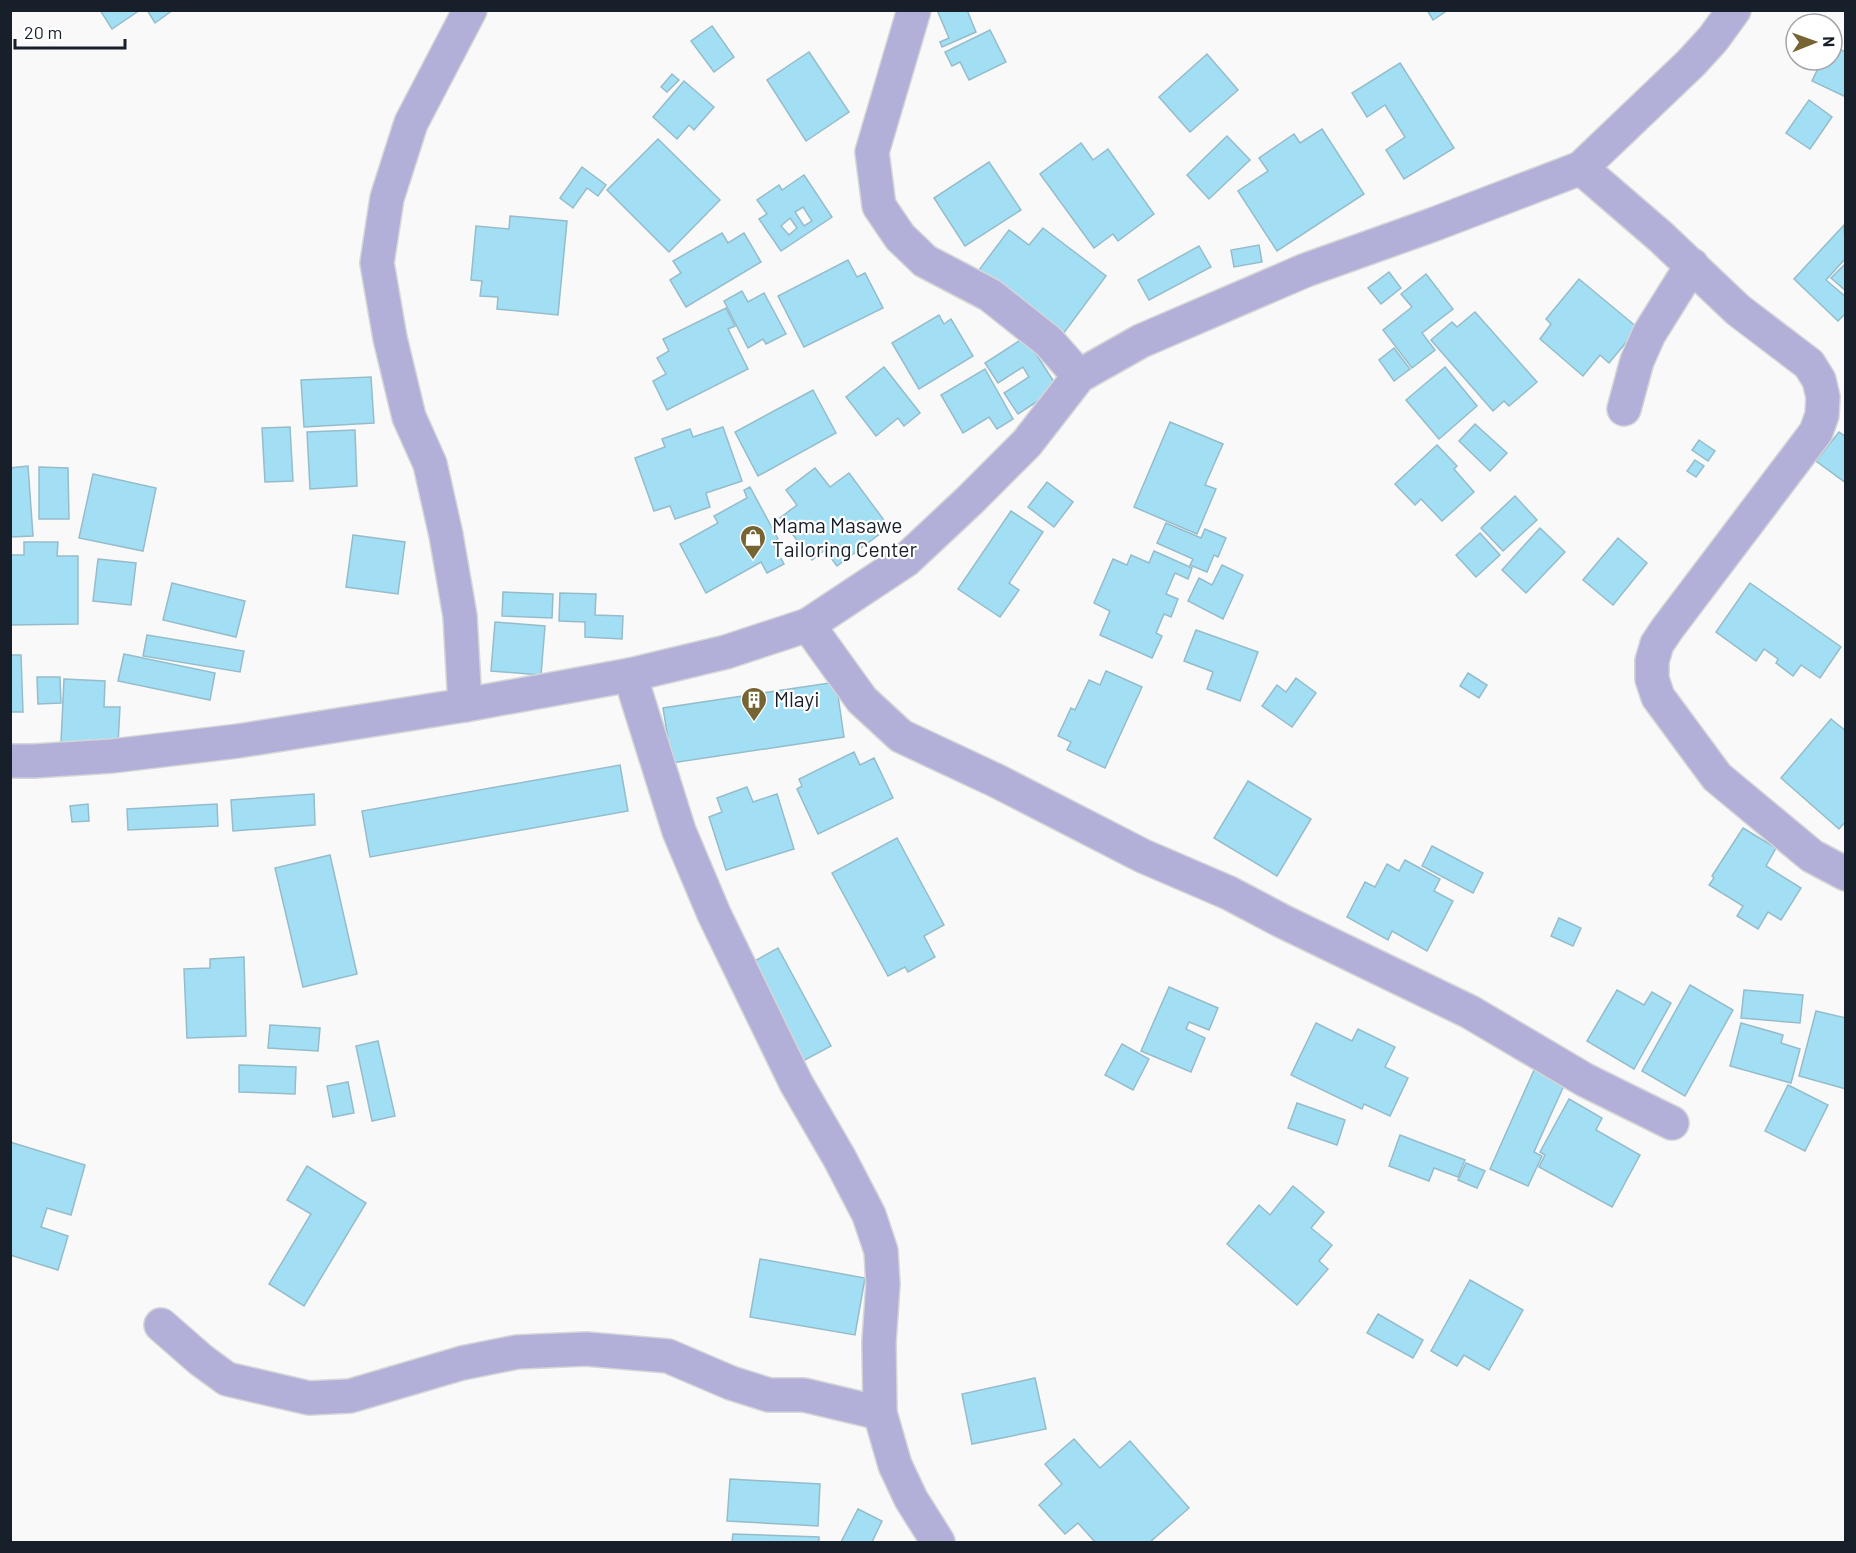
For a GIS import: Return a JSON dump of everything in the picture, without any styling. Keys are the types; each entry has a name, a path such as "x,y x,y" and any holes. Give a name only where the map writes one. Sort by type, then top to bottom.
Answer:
{"street":[{"path":"465,705 460,616 446,535 430,464 409,417 390,338 377,264 387,198 411,123 470,10"},
{"path":"914,10 872,152 879,206 900,237 925,261 990,295 1048,341 1079,376"},
{"path":"10,760 34,761 112,756 238,741 465,705 630,675 726,652 808,625 906,561 1027,443 1079,376 1141,341 1306,270 1581,168 1691,63 1713,39 1734,10"},
{"path":"1581,168 1692,265 1738,310 1809,364 1819,380 1823,398 1822,415 1816,432 1657,644 1652,661 1652,679 1658,697 1717,777 1812,856 1845,874"},
{"path":"1624,409 1636,361 1649,334 1692,265"},
{"path":"808,625 862,700 901,736 997,781 1143,856 1230,893 1282,921 1470,1012 1585,1080 1672,1123"},
{"path":"630,675 679,831 714,914 796,1083 869,1215 881,1251 883,1284 879,1342 880,1413 896,1465 911,1499 938,1542"},
{"path":"161,1325 226,1379 309,1398 350,1396 462,1363 517,1352 586,1349 668,1356 730,1383 769,1395 804,1395 880,1413"}],"building":[{"path":"100,10 140,10 112,29"},
{"path":"147,10 173,10 155,23"},
{"path":"937,10 967,10 976,32 942,47 940,42 949,38"},
{"path":"1427,10 1448,10 1433,20"},
{"path":"712,26 734,57 714,72 691,41"},
{"path":"990,30 1006,62 969,80 960,62 952,66 945,52"},
{"path":"1844,51 1846,52 1846,97 1812,81 1816,72 1844,72"},
{"path":"809,52 849,112 806,141 767,80"},
{"path":"1207,54 1238,90 1190,132 1159,97"},
{"path":"1400,63 1454,148 1404,179 1386,150 1405,137 1385,105 1367,117 1352,93"},
{"path":"672,74 679,80 667,92 661,87"},
{"path":"684,81 714,107 694,130 689,125 677,139 653,117"},
{"path":"1809,100 1832,117 1810,149 1786,133"},
{"path":"1322,129 1364,194 1277,251 1238,191 1268,171 1259,158 1294,134 1300,143"},
{"path":"1227,136 1250,160 1209,199 1187,175"},
{"path":"658,139 720,200 669,252 607,190"},
{"path":"1081,143 1093,160 1108,149 1154,214 1118,241 1113,234 1094,248 1040,174"},
{"path":"989,162 1021,210 965,246 934,198"},
{"path":"582,167 606,185 598,196 587,188 573,208 560,198"},
{"path":"804,175 832,217 781,251 759,219 767,214 757,200 779,185 782,190","holes":["803,207 812,221 804,226 795,212","790,218 797,228 789,235 781,226"]},
{"path":"510,216 567,221 558,315 497,309 498,297 480,296 482,281 471,280 476,226 509,229"},
{"path":"1844,225 1846,258 1826,280 1846,297 1846,313 1838,321 1794,279"},
{"path":"1043,228 1106,276 1063,334 979,270 1009,230 1029,245"},
{"path":"722,233 728,243 744,233 761,262 686,307 670,280 681,273 673,261"},
{"path":"1259,245 1262,262 1234,267 1231,250"},
{"path":"1199,246 1211,267 1149,300 1138,280"},
{"path":"848,260 857,277 865,273 883,308 804,347 778,296"},
{"path":"1846,263 1846,291 1831,278"},
{"path":"1389,272 1401,288 1381,304 1368,288"},
{"path":"1426,274 1453,309 1422,333 1435,350 1412,368 1383,330 1412,307 1401,294"},
{"path":"1579,279 1638,328 1609,363 1600,355 1583,376 1540,339 1551,324 1546,319"},
{"path":"742,291 748,302 764,293 786,334 766,344 763,339 748,348 724,301"},
{"path":"726,308 735,326 728,329 748,369 667,410 653,381 666,374 657,358 669,351 663,339"},
{"path":"1475,312 1537,382 1509,406 1504,401 1493,411 1431,340 1452,322 1457,327"},
{"path":"939,315 944,324 951,319 973,356 919,389 892,343"},
{"path":"1025,337 1058,388 1018,414 1004,393 1029,377 1023,367 998,383 985,363"},
{"path":"1394,348 1410,369 1394,381 1379,360"},
{"path":"884,367 920,413 904,426 898,418 876,436 846,397"},
{"path":"1445,367 1477,406 1439,439 1406,400"},
{"path":"985,369 1013,419 997,429 989,417 963,433 941,395"},
{"path":"371,377 374,423 304,427 301,380"},
{"path":"813,390 836,433 758,476 735,432"},
{"path":"1170,422 1223,444 1205,485 1216,489 1197,534 1134,507"},
{"path":"1475,424 1507,453 1490,471 1459,441"},
{"path":"290,427 293,481 265,482 262,428"},
{"path":"723,427 742,481 706,493 710,507 675,519 670,506 654,511 635,458 665,447 662,439 690,429 693,437"},
{"path":"355,430 357,486 310,489 307,432"},
{"path":"1839,432 1846,437 1846,483 1816,461"},
{"path":"1699,440 1715,451 1708,461 1692,450"},
{"path":"1437,445 1457,466 1454,469 1474,492 1442,521 1421,499 1415,505 1395,484"},
{"path":"1695,460 1704,466 1696,477 1687,471"},
{"path":"28,466 33,536 10,537 10,468"},
{"path":"39,467 68,468 69,519 39,519"},
{"path":"815,468 830,487 849,473 889,527 837,566 825,550 812,560 780,518 797,505 786,490"},
{"path":"93,474 156,488 143,551 79,538"},
{"path":"1047,482 1073,502 1054,527 1028,507"},
{"path":"750,487 778,539 772,542 784,564 767,573 761,562 706,593 680,544 718,523 714,516 747,498 744,490"},
{"path":"1515,496 1537,520 1503,551 1481,528"},
{"path":"1011,511 1043,532 1009,583 1019,590 1000,617 958,589"},
{"path":"1166,523 1201,538 1205,529 1226,538 1218,557 1214,555 1207,572 1190,565 1193,559 1157,543"},
{"path":"1540,528 1565,552 1526,593 1502,570"},
{"path":"1480,533 1500,555 1476,577 1456,555"},
{"path":"353,535 405,542 398,594 346,587"},
{"path":"1618,538 1647,563 1613,605 1583,580"},
{"path":"24,542 58,542 57,556 78,556 78,624 10,625 10,555 24,555"},
{"path":"1154,551 1192,568 1188,579 1175,573 1166,594 1178,599 1171,617 1164,614 1156,633 1162,636 1152,658 1100,635 1110,611 1094,603 1113,559 1127,565 1131,555 1149,563"},
{"path":"98,559 136,563 131,605 93,601"},
{"path":"1222,565 1243,575 1223,619 1188,601 1199,578 1212,585"},
{"path":"172,583 245,601 236,637 163,620"},
{"path":"1750,583 1841,647 1820,678 1801,665 1793,676 1776,663 1778,659 1764,649 1756,661 1716,632"},
{"path":"503,592 553,594 552,618 502,616"},
{"path":"560,593 596,594 595,615 623,616 622,639 585,637 585,622 559,621"},
{"path":"495,622 545,626 541,675 491,671"},
{"path":"1196,630 1258,652 1240,701 1207,689 1213,672 1184,661"},
{"path":"147,635 244,651 240,672 143,656"},
{"path":"124,654 215,673 210,700 118,681"},
{"path":"10,655 21,655 23,712 10,712"},
{"path":"1106,671 1142,687 1105,768 1067,750 1071,742 1058,736 1071,708 1075,710 1089,680 1100,685"},
{"path":"1468,673 1487,685 1479,698 1460,686"},
{"path":"37,677 60,677 61,703 38,704"},
{"path":"1296,678 1316,693 1292,727 1262,706 1277,685 1286,692"},
{"path":"64,679 105,681 104,707 120,707 118,744 61,742"},
{"name":"Mlayi","path":"836,682 844,737 672,763 663,708"},
{"path":"1831,719 1846,731 1846,821 1839,829 1781,778"},
{"path":"854,752 860,765 874,758 893,798 818,834 797,789 802,786 799,779"},
{"path":"620,765 628,811 370,857 362,811"},
{"path":"1248,781 1311,819 1277,876 1214,838"},
{"path":"747,787 753,802 777,794 794,849 726,870 709,817 722,812 717,798"},
{"path":"314,794 315,825 233,831 231,800"},
{"path":"88,804 89,821 72,822 70,806"},
{"path":"217,804 218,826 128,830 127,809"},
{"path":"1743,828 1776,848 1766,866 1801,888 1781,920 1768,912 1758,929 1737,916 1743,906 1709,885 1714,878 1712,876"},
{"path":"897,838 944,925 924,936 935,957 908,972 905,967 888,976 832,873"},
{"path":"1432,846 1483,873 1473,893 1422,866"},
{"path":"330,855 357,974 303,987 275,868"},
{"path":"1405,860 1440,879 1434,891 1453,901 1427,951 1392,931 1388,940 1347,917 1365,882 1375,887 1387,864 1399,871"},
{"path":"1559,918 1581,928 1573,946 1551,936"},
{"path":"778,948 831,1046 803,1061 751,963"},
{"path":"244,957 246,1036 187,1038 184,969 210,968 210,959"},
{"path":"1690,985 1733,1010 1685,1096 1642,1071"},
{"path":"1169,987 1218,1008 1209,1030 1189,1022 1186,1029 1205,1038 1191,1072 1141,1051"},
{"path":"1617,990 1644,1005 1652,992 1671,1003 1634,1069 1587,1041"},
{"path":"1744,990 1803,995 1800,1023 1741,1018"},
{"path":"1816,1011 1846,1018 1846,1089 1799,1076"},
{"path":"1316,1023 1352,1041 1358,1029 1395,1047 1385,1067 1408,1078 1390,1116 1364,1104 1362,1109 1291,1075"},
{"path":"1741,1023 1783,1035 1781,1043 1800,1049 1791,1083 1730,1066"},
{"path":"270,1025 320,1028 318,1051 268,1048"},
{"path":"378,1041 395,1116 372,1121 356,1046"},
{"path":"1122,1044 1149,1059 1133,1090 1105,1075"},
{"path":"239,1065 296,1067 295,1094 239,1092"},
{"path":"1535,1068 1566,1081 1534,1152 1542,1156 1528,1186 1490,1169"},
{"path":"348,1082 354,1113 333,1117 327,1086"},
{"path":"1788,1085 1828,1105 1805,1151 1765,1131"},
{"path":"1569,1099 1602,1118 1596,1130 1640,1155 1612,1207 1539,1167 1545,1155 1540,1152"},
{"path":"1297,1103 1345,1120 1337,1145 1288,1128"},
{"path":"1400,1135 1465,1160 1458,1177 1434,1168 1429,1181 1389,1166"},
{"path":"10,1142 85,1165 71,1215 47,1208 41,1227 68,1236 58,1270 10,1255"},
{"path":"1466,1163 1485,1171 1477,1188 1458,1180"},
{"path":"307,1166 366,1203 304,1306 269,1284 311,1214 287,1200"},
{"path":"1293,1186 1324,1212 1311,1228 1332,1245 1319,1261 1328,1269 1297,1305 1227,1244 1259,1205 1270,1215"},
{"path":"760,1259 865,1278 855,1335 750,1317"},
{"path":"1470,1280 1523,1310 1489,1370 1464,1355 1457,1366 1431,1351"},
{"path":"1378,1314 1423,1340 1413,1358 1367,1333"},
{"path":"1035,1378 1046,1429 972,1444 962,1394"},
{"path":"1074,1439 1100,1468 1130,1441 1189,1508 1150,1542 1095,1542 1078,1523 1065,1534 1039,1505 1062,1484 1045,1464"},
{"path":"730,1479 820,1484 818,1526 727,1521"},
{"path":"858,1509 882,1521 872,1542 841,1542"},
{"path":"733,1534 819,1537 819,1542 732,1542"}],"place":[{"name":"Mama Masawe Tailoring Center","path":"753,561"},
{"name":"Mlayi","path":"754,723"}]}
